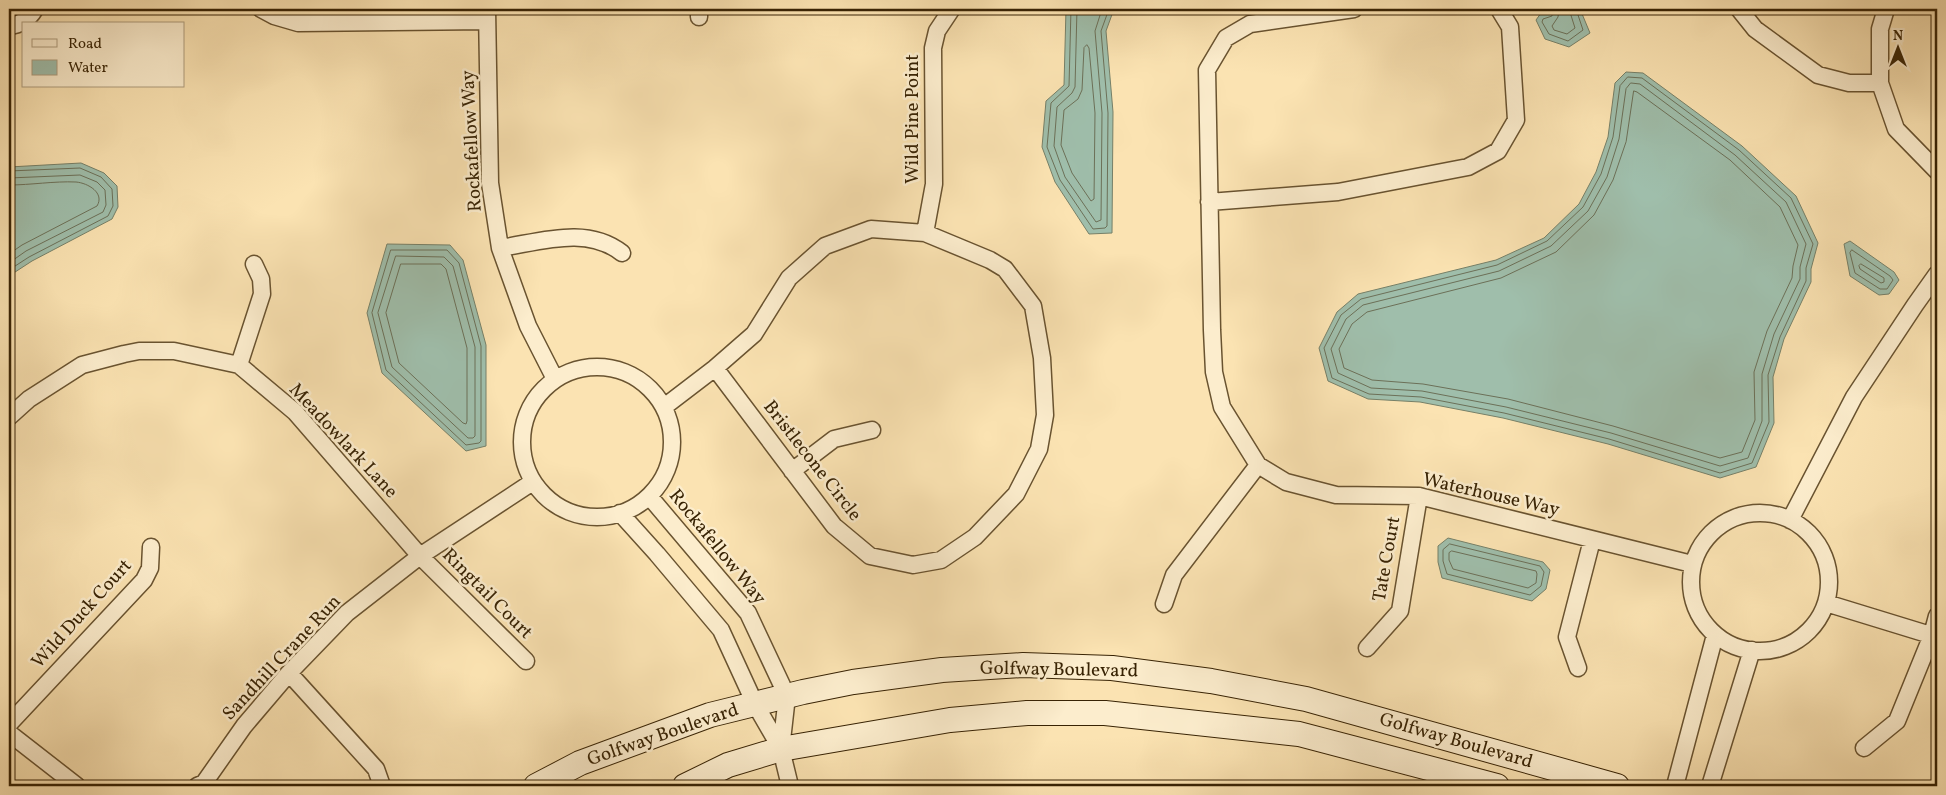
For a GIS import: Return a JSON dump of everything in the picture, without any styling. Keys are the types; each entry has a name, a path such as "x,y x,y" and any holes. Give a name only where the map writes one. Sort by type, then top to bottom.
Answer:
{"street":[{"path":"9,26 30,17 35,9"},
{"path":"261,9 274,16 298,23 487,15"},
{"name":"Waterhouse Way","path":"1354,9 1250,24 1226,38 1207,70 1212,330 1214,372 1222,407 1258,466 1286,482 1336,494 1419,496 1692,564"},
{"path":"1209,202 1338,192 1468,167 1498,151 1516,120 1510,27 1499,9"},
{"path":"1739,9 1755,29 1818,74 1849,83 1880,83"},
{"path":"1886,9 1880,29 1880,83 1896,129 1937,171"},
{"name":"Wild Pine Point","path":"925,233 934,184 933,48 937,31 951,10"},
{"name":"Rockafellow Way","path":"487,15 490,183 500,248 528,326 555,379"},
{"name":"Bristlecone Circle","path":"664,407 715,368 754,334 789,278 825,246 871,230 925,233 990,260 1005,269 1033,306 1042,358 1045,415 1039,449 1016,494 975,537 941,560 913,565 870,556 834,526 715,368"},
{"path":"500,248 585,237 605,242 622,253"},
{"path":"239,365 261,301 261,279 254,264"},
{"path":"1790,520 1854,397 1937,274"},
{"name":"Meadowlark Lane","path":"9,417 29,399 82,365 124,354 139,351 174,351 239,365 295,412 420,556"},
{"path":"595,367 616,369 635,377 652,390 664,407 670,424 672,442 670,460 663,477 649,496 620,514 599,517 578,514 558,506 531,483 522,454 522,433 528,412 539,393 555,379 574,370 595,367"},
{"path":"792,471 834,439 872,430"},
{"path":"1164,604 1174,575 1258,466"},
{"name":"Sandhill Crane Run","path":"197,786 204,783 244,726 290,673 347,613 420,556 531,483"},
{"name":"Rockafellow Way","path":"649,496 748,613 786,696 781,749"},
{"name":"Tate Court","path":"1367,648 1400,611 1419,496"},
{"path":"620,514 657,554 721,630 755,704 781,749 790,786"},
{"path":"1751,514 1771,514 1790,520 1809,535 1823,555 1828,571 1826,603 1814,624 1797,640 1768,650 1752,650 1733,645 1715,635 1702,620 1693,601 1690,581 1692,564 1702,544 1716,529 1732,519 1751,514"},
{"path":"1578,668 1567,637 1592,540"},
{"name":"Wild Duck Court","path":"9,724 144,580 150,568 151,547"},
{"name":"Ringtail Court","path":"420,556 526,661"},
{"path":"1826,603 1935,636"},
{"path":"1864,748 1897,721 1935,636 1937,616"},
{"path":"1675,786 1715,635"},
{"path":"1710,786 1752,650"},
{"name":"Golfway Boulevard","path":"536,786 580,763 710,715 786,696 853,682 942,670 1024,666 1112,668 1211,681 1306,699 1617,786"},
{"path":"290,673 376,769 382,786"},
{"name":"Golfway Boulevard","path":"685,786 728,766 781,749 950,720 1027,713 1105,713 1299,734 1497,786"},
{"path":"9,733 77,786"}],"water":[{"path":"1066,9 1114,9 1106,31 1113,112 1112,233 1089,234 1055,182 1042,147 1046,101 1064,85"},
{"path":"1547,9 1580,9 1590,33 1569,47 1545,39 1536,20 1541,13 1548,13"},
{"path":"1626,72 1643,73 1742,146 1796,196 1818,243 1811,269 1811,282 1784,339 1773,377 1774,423 1756,467 1720,478 1608,444 1503,418 1420,402 1368,399 1328,381 1319,348 1337,312 1358,294 1496,260 1544,238 1579,204 1596,172 1608,137 1615,83"},
{"path":"81,163 104,173 117,186 118,207 112,219 32,261 9,276 9,167"},
{"path":"1850,241 1894,272 1899,280 1889,294 1879,295 1850,276 1844,244"},
{"path":"387,244 450,245 463,260 486,345 486,446 466,451 382,373 367,313"},
{"path":"1448,538 1543,562 1550,570 1546,589 1532,601 1442,578 1438,562 1438,546"}]}
